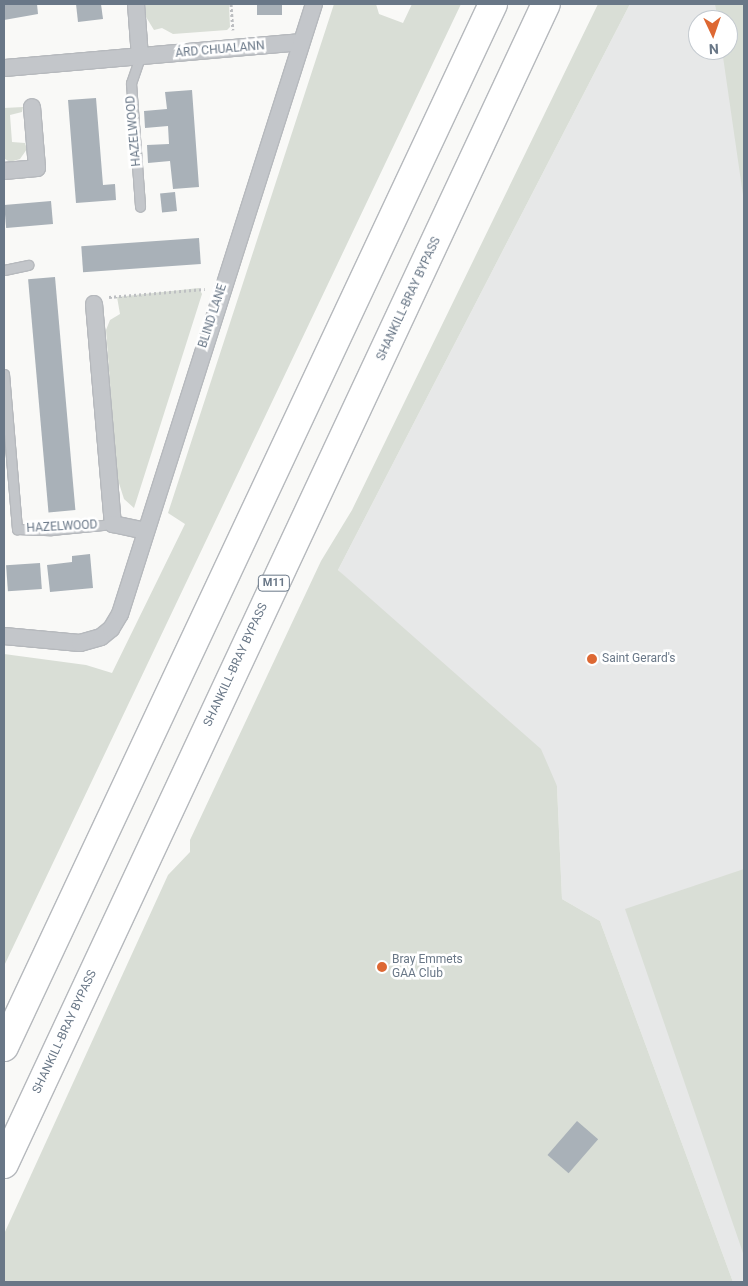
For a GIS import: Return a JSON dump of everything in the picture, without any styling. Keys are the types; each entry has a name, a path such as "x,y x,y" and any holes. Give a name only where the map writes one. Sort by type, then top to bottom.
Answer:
{"highway":[{"path":"4,1047 493,4"},
{"name":"SHANKILL-BRAY BYPASS","path":"4,1164 546,4"}],"street":[{"path":"136,4 140,57"},
{"name":"BLIND LANE","path":"4,636 80,643 101,637 111,629 120,614 144,531 300,42 314,4"},
{"name":"ÁRD CHUALANN","path":"4,68 300,42"},
{"path":"4,171 37,168 32,107"},
{"name":"HAZELWOOD","path":"94,304 113,524 144,531"}],"lane":[{"name":"HAZELWOOD","path":"140,57 131,84 140,207"},
{"path":"4,270 28,265"},
{"name":"HAZELWOOD","path":"4,374 17,529 52,530 113,524"}],"path":[{"path":"231,4 234,48"},
{"path":"94,304 94,299 204,289 220,294"}],"shaded area":[{"path":"145,4 229,4 230,27 227,30 173,34 162,28 154,30 146,17"},
{"path":"334,4 376,4 379,14 403,23 412,4 461,4 4,966 4,654 86,665 112,673 185,524 168,513"},
{"name":"Bray Emmets GAA Club","path":"598,4 630,4 338,570 541,749 557,786 562,899 600,921 733,1282 4,1282 4,1234 168,875 190,852 190,840 321,561 352,510"},
{"name":"Saint Gerard's","path":"630,4 744,4 744,1282 733,1282 600,921 562,899 557,786 338,570"},
{"path":"715,4 744,4 744,202 723,60 738,60 738,10 716,10"},
{"path":"23,107 22,112 10,115 12,142 25,143 27,149 20,159 10,162 5,159 4,108"},
{"path":"199,288 202,294 134,508 124,499 117,477 106,330 110,320 120,314 117,297"},
{"path":"744,869 744,1253 743,1253 625,909"}],"building":[{"path":"4,4 37,4 38,14 4,20"},
{"path":"76,4 101,4 103,19 78,22"},
{"path":"257,4 282,4 282,15 257,15"},
{"path":"192,90 199,187 173,189 170,161 148,163 147,145 169,144 168,126 145,128 144,111 167,109 165,92"},
{"path":"96,98 103,185 115,184 116,200 76,203 68,100"},
{"path":"175,192 177,211 162,212 160,194"},
{"path":"51,201 53,224 6,228 4,205"},
{"path":"199,238 201,264 83,272 81,246"},
{"path":"55,277 75,510 48,512 28,279"},
{"path":"90,554 93,588 50,592 47,565 72,562 72,556"},
{"path":"40,563 42,589 8,591 6,565"},
{"path":"577,1121 598,1139 569,1173 547,1155"}],"place":[{"name":"Saint Gerard's","path":"592,659"},
{"name":"Bray Emmets GAA Club","path":"382,967"}]}
